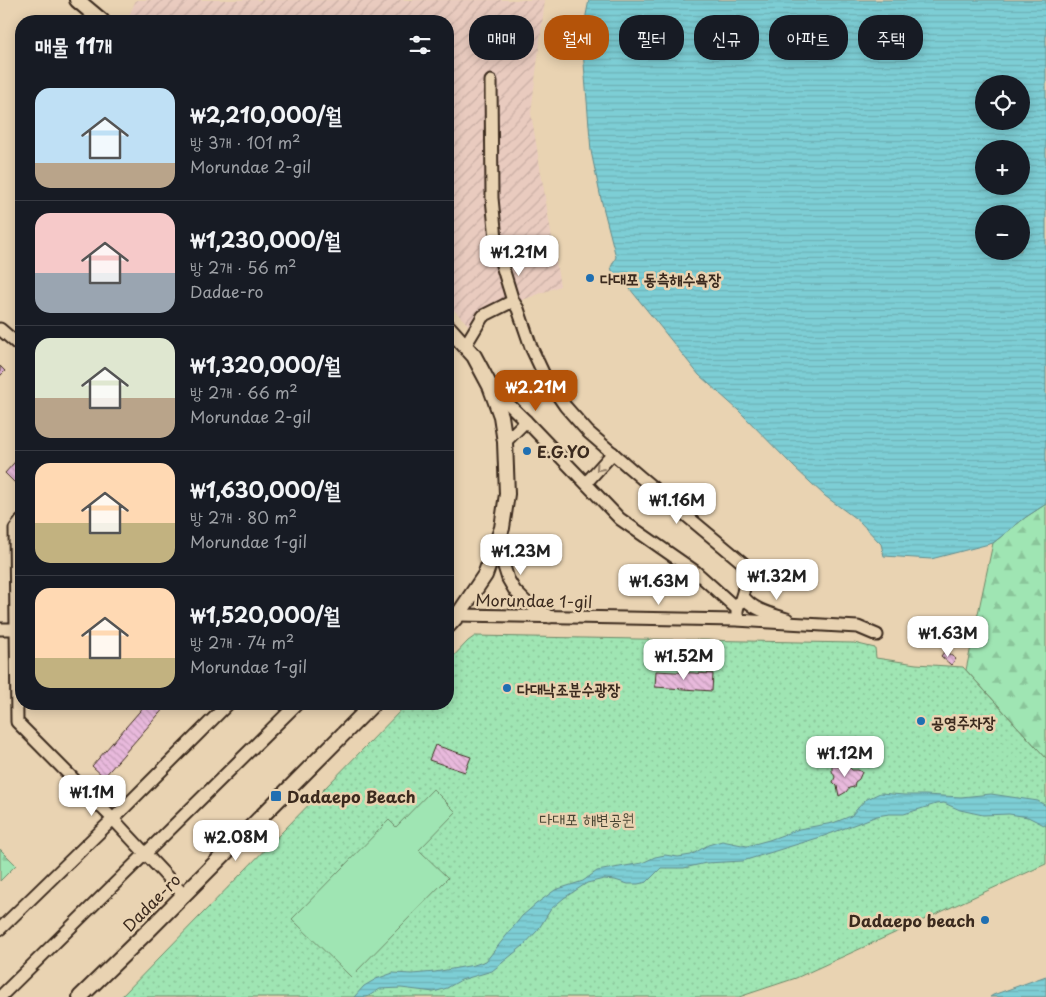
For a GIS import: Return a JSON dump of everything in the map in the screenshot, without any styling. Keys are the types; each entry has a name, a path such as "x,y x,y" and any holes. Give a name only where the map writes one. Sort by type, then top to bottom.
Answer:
{"main road":[{"path":"84,3 96,15"},
{"path":"454,334 474,356 490,386 501,416 505,442 507,494 502,528 485,575 454,619"},
{"name":"Dadae-ro","path":"80,997 366,710"}],"street":[{"path":"490,386 620,519 696,572 737,614 743,596 746,572 743,563 588,432 565,406 545,377 518,309 513,302 497,249 492,198 491,81"},
{"path":"465,346 484,316 513,302"},
{"path":"0,329 15,342"},
{"path":"505,442 526,421"},
{"path":"586,483 613,453"},
{"path":"0,629 15,629 15,528"},
{"path":"502,528 500,557 508,579 515,591 526,602 550,617"},
{"path":"743,596 747,602 754,606 797,623"},
{"name":"Morundae 1-gil","path":"458,615 550,617 737,614 797,623 858,627 877,635"},
{"path":"17,710 17,722 184,894"},
{"path":"0,929 222,710"},
{"path":"0,997 291,710"}],"shaded area":[{"path":"136,0 545,0 531,113 560,286 496,310 481,330 474,331 454,310 454,15 129,15"}],"green space":[{"path":"1046,504 1046,758 966,670 993,543"},
{"name":"다대포 해변공원","path":"475,636 854,643 875,648 876,658 916,664 963,667 1046,758 1046,864 796,978 739,997 121,997 401,710 454,710 454,656"},
{"path":"433,789 456,812 419,850 448,878 351,977 292,919 389,820 396,827"},
{"path":"0,849 16,865 0,881"}],"water":[{"path":"589,0 1046,0 1046,504 993,543 931,559 884,556 881,544 859,521 825,496 738,410 699,375 626,284 615,281 611,267 616,257 591,151 584,60 609,60 609,15 586,15"},
{"path":"880,793 961,797 991,794 1038,801 1046,806 1046,826 1028,817 1009,814 983,815 960,810 944,803 904,814 877,816 824,836 743,861 706,863 684,868 661,868 647,882 638,884 604,879 587,883 551,909 538,930 523,946 492,971 461,980 447,988 434,992 401,988 380,989 367,997 354,997 364,986 393,973 435,972 486,961 522,916 536,904 555,890 583,881 597,871 642,863 665,855 678,857 691,855 708,845 722,841 747,846 799,829 833,823 851,816 865,800"},
{"path":"1046,976 1046,997 990,997 993,995"}],"building":[{"path":"0,366 5,371 0,376"},
{"path":"15,462 15,483 5,473"},
{"path":"945,651 956,659 951,665 941,656"},
{"path":"656,671 713,674 712,691 655,687"},
{"path":"141,710 162,710 104,777 92,766"},
{"path":"435,745 471,757 465,772 429,760"},
{"path":"832,766 843,768 848,766 852,770 862,772 854,787 849,788 839,796 837,786 833,782 835,777"}],"place":[{"name":"다대포 동측해수욕장","path":"590,278"},
{"name":"E.G.YO","path":"527,451"},
{"name":"다대낙조분수광장","path":"507,688"},
{"name":"공영주차장","path":"921,721"},
{"name":"Dadaepo Beach","path":"276,796"},
{"name":"Dadaepo beach","path":"985,920"}]}
